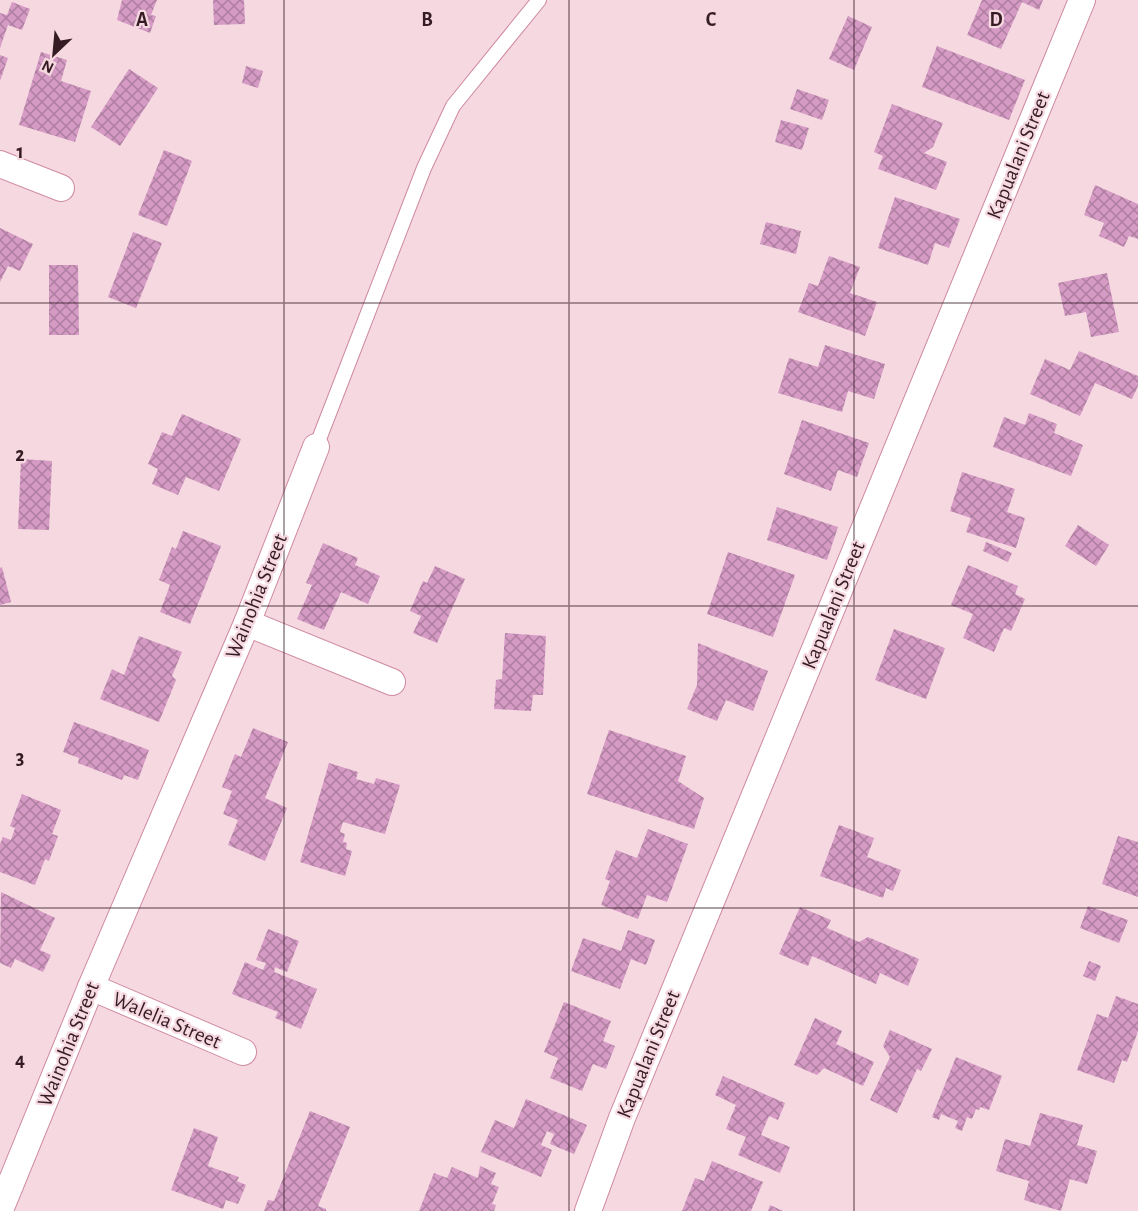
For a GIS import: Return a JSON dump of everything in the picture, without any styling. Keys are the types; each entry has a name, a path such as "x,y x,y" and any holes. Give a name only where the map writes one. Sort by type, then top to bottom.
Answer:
{"street":[{"name":"Kapualani Street","path":"588,1211 626,1107 1082,0"},
{"path":"0,164 62,188"},
{"name":"Wainohia Street","path":"0,1210 91,987 247,623 316,447"},
{"path":"247,623 392,682"},
{"name":"Walelia Street","path":"91,987 243,1052"}],"lane":[{"name":"Wainohia Street","path":"316,447 424,168 453,106 539,0"}],"building":[{"path":"122,0 157,0 151,15 156,16 150,33 117,20"},
{"path":"213,0 244,0 245,24 214,25"},
{"path":"982,0 1043,0 1039,10 1022,2 1001,49 967,35"},
{"path":"12,2 30,9 22,30 8,25 0,48 0,13 7,15"},
{"path":"848,16 872,27 854,70 829,59"},
{"path":"937,46 1025,80 1009,120 922,87"},
{"path":"41,52 67,60 61,81 91,91 75,142 19,125"},
{"path":"0,55 8,58 0,81"},
{"path":"246,66 263,71 258,88 242,83"},
{"path":"129,69 158,88 120,146 91,127"},
{"path":"797,89 829,100 822,120 790,109"},
{"path":"892,104 943,123 933,147 924,153 947,162 936,190 878,169 883,156 874,152"},
{"path":"781,120 809,128 802,150 775,142"},
{"path":"164,150 192,161 167,226 138,215"},
{"path":"1095,185 1138,204 1138,239 1129,236 1124,247 1099,236 1104,223 1084,215"},
{"path":"895,197 960,219 949,248 935,243 928,265 878,248"},
{"path":"766,222 801,231 796,254 760,244"},
{"path":"0,228 33,244 20,271 8,266 0,282"},
{"path":"133,232 162,243 136,308 108,297"},
{"path":"829,256 860,267 850,293 877,302 865,336 798,312 809,283 818,286"},
{"path":"49,265 78,265 79,335 49,335"},
{"path":"1107,273 1119,332 1091,337 1086,312 1065,316 1058,283"},
{"path":"825,345 885,364 874,399 848,391 842,412 778,393 789,358 818,367"},
{"path":"1079,351 1138,376 1138,386 1132,399 1095,383 1080,416 1030,394 1045,359 1070,370"},
{"path":"1029,413 1057,424 1054,433 1083,445 1071,476 993,447 1004,417 1025,425"},
{"path":"182,414 241,439 219,491 186,477 178,495 152,484 158,469 148,464 162,432 172,436"},
{"path":"802,420 869,443 857,477 838,470 831,491 784,474"},
{"path":"21,459 52,461 49,530 18,529"},
{"path":"962,472 1015,489 1007,512 1025,518 1016,548 966,532 971,518 950,511"},
{"path":"777,507 838,527 827,560 767,540"},
{"path":"1078,525 1109,545 1096,566 1065,546"},
{"path":"183,531 221,546 190,624 160,612 170,585 159,580 172,547 176,549"},
{"path":"986,542 1012,553 1008,562 983,551"},
{"path":"323,543 358,558 355,565 380,576 368,604 341,592 324,630 297,619 312,585 306,583"},
{"path":"728,552 795,575 773,637 707,614"},
{"path":"968,565 1018,586 1015,594 1025,599 1011,631 1004,628 994,652 963,638 973,614 951,605"},
{"path":"435,566 465,579 437,643 413,633 421,616 410,611 423,581 427,583"},
{"path":"2,567 11,602 0,605 0,568"},
{"path":"894,629 945,648 926,699 875,680"},
{"path":"505,633 546,636 543,695 533,695 531,711 494,709 496,680 502,679"},
{"path":"139,636 182,652 172,676 176,680 159,722 100,699 112,669 124,675"},
{"path":"698,643 768,671 753,711 726,700 717,721 687,709 697,685"},
{"path":"74,722 149,750 138,780 124,775 122,780 78,763 79,758 63,752"},
{"path":"253,728 288,742 265,798 287,808 265,861 228,845 238,820 223,814 232,791 222,787 235,754 241,757"},
{"path":"609,730 686,756 678,781 704,798 694,829 587,794"},
{"path":"329,763 358,772 356,779 374,784 376,778 400,785 385,834 343,822 340,832 345,834 343,842 347,843 346,849 352,851 345,876 300,862"},
{"path":"22,794 61,810 52,834 58,836 49,861 45,859 35,885 0,872 0,844 3,837 11,840 15,828 10,826"},
{"path":"839,825 874,838 867,857 901,870 893,891 886,888 883,898 820,876"},
{"path":"648,829 688,844 667,902 647,895 638,919 601,905 610,881 605,879 616,850 637,858"},
{"path":"1118,836 1138,842 1138,897 1102,884"},
{"path":"1,892 55,918 40,950 51,955 43,972 15,959 11,968 0,963"},
{"path":"1088,906 1128,920 1119,943 1080,928"},
{"path":"800,907 831,920 827,928 859,942 868,937 919,959 908,986 880,973 876,984 812,956 808,966 779,954"},
{"path":"268,929 299,941 287,972 275,967 274,972 317,989 301,1029 275,1018 278,1012 232,994 245,962 263,970 266,963 256,960"},
{"path":"628,930 655,940 646,965 631,959 620,989 571,971 583,938 621,951"},
{"path":"1089,961 1101,966 1095,981 1083,976"},
{"path":"1116,996 1138,1004 1138,1031 1127,1062 1122,1060 1114,1083 1077,1070 1097,1014 1108,1018"},
{"path":"564,1002 611,1021 603,1041 615,1046 606,1069 593,1064 582,1091 550,1078 558,1058 544,1052"},
{"path":"815,1018 842,1031 836,1044 874,1062 863,1086 824,1068 817,1075 794,1065"},
{"path":"890,1030 932,1049 921,1071 917,1069 897,1113 870,1100 890,1057 883,1046"},
{"path":"956,1057 1002,1076 989,1110 980,1107 979,1110 976,1109 972,1119 967,1117 962,1131 955,1128 958,1121 941,1114 939,1120 932,1117"},
{"path":"723,1076 785,1103 778,1120 769,1116 761,1135 790,1147 780,1173 738,1155 746,1137 726,1129 736,1105 715,1095"},
{"path":"526,1099 587,1125 574,1154 550,1144 554,1134 547,1131 541,1145 552,1150 541,1177 481,1152 495,1120 514,1128"},
{"path":"310,1111 350,1127 318,1206 326,1211 264,1211 268,1200 274,1201"},
{"path":"1040,1113 1083,1125 1077,1145 1097,1151 1087,1184 1070,1179 1061,1211 1024,1200 1029,1181 996,1171 1005,1139 1030,1146"},
{"path":"194,1128 218,1137 208,1166 239,1177 237,1181 246,1185 238,1204 226,1200 223,1209 171,1190"},
{"path":"712,1161 763,1182 751,1211 682,1211 695,1178 704,1181"},
{"path":"480,1166 496,1173 491,1184 499,1187 492,1204 496,1205 494,1211 419,1211 434,1173 447,1178 452,1167 478,1178"},
{"path":"770,1205 783,1211 768,1211"}]}
